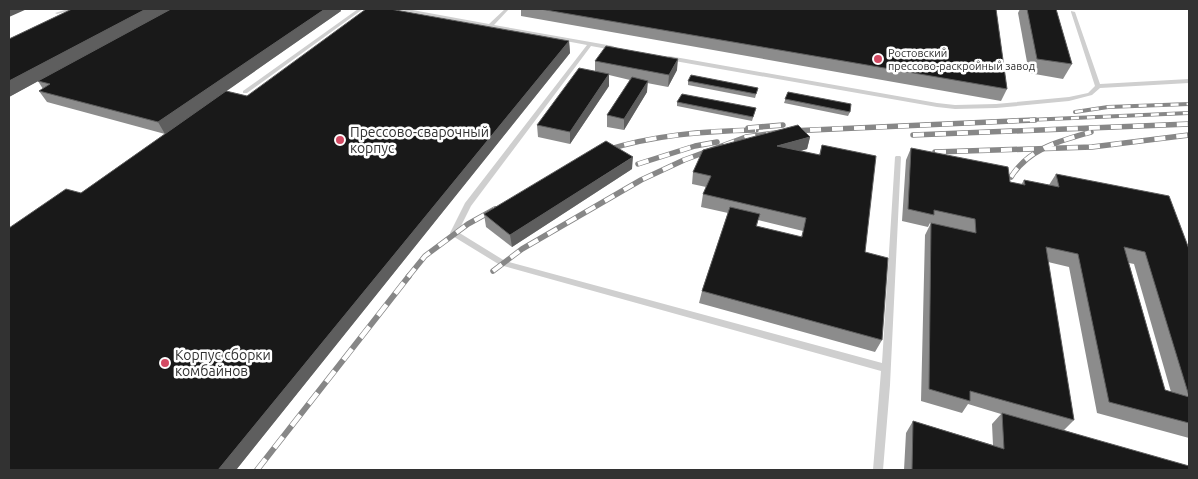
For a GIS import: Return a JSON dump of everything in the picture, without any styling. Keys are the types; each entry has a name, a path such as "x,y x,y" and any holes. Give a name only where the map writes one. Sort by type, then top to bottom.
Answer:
{"lane":[{"path":"57,13 73,9"},
{"path":"245,92 361,9"},
{"path":"400,9 619,49"},
{"path":"490,26 508,9"},
{"path":"1072,12 1098,86"},
{"path":"590,44 468,205 454,234 503,263 886,368"},
{"path":"657,56 946,106 996,106 1070,99 1090,94 1098,86 1189,81"},
{"path":"878,470 898,157"}],"building":[{"path":"72,9 146,9 9,81 9,39"},
{"path":"171,9 325,9 158,122 39,91 50,84 38,81"},
{"path":"366,9 390,9 569,41 218,470 9,470 9,228 66,189 81,193 226,91 247,96"},
{"name":"Ростовский прессово-раскройный завод","path":"540,9 996,9 1007,89"},
{"path":"1027,9 1056,9 1072,64 1037,59"},
{"path":"606,46 678,59 669,75 595,61"},
{"path":"579,68 609,74 570,132 537,125"},
{"path":"691,75 758,88 756,94 688,81"},
{"path":"632,77 648,81 624,119 607,115"},
{"path":"788,92 851,104 850,112 785,99"},
{"path":"682,94 756,108 753,117 677,102"},
{"path":"798,125 810,137 777,146 820,155 822,145 876,156 865,252 888,258 882,340 702,291 730,207 760,214 756,226 802,237 806,218 703,194 711,176 693,172 703,150"},
{"path":"606,141 633,157 510,235 484,214"},
{"path":"911,148 1008,167 1010,182 1025,185 1024,180 1059,187 1056,174 1169,196 1189,249 1189,396 1145,252 1124,247 1165,390 1189,397 1189,423 1109,402 1078,254 1046,247 1074,420 970,391 970,401 929,389 931,223 976,233 975,219 934,210 934,215 908,209"},
{"path":"1002,413 1189,466 1189,470 912,470 913,421 1004,449"}],"railway":[{"path":"1075,112 1108,107 1189,104"},
{"path":"1007,121 1189,113"},
{"path":"493,271 522,249 641,180 684,160 746,137 790,131 1035,120"},
{"path":"913,135 1189,124"},
{"path":"748,128 783,125"},
{"path":"603,151 641,141 679,135 717,131 756,130"},
{"path":"1043,149 1091,132"},
{"path":"1043,149 1092,147 1189,135"},
{"path":"638,164 695,146 717,142"},
{"path":"935,152 1043,149"},
{"path":"1011,177 1018,167 1043,149"},
{"path":"408,277 425,256 468,224 495,209"},
{"path":"257,470 409,276"}],"place":[{"name":"Ростовский прессово-раскройный завод","path":"878,59"},
{"name":"Прессово-сварочный корпус","path":"340,140"},
{"name":"Корпус сборки комбайнов","path":"165,363"}]}
